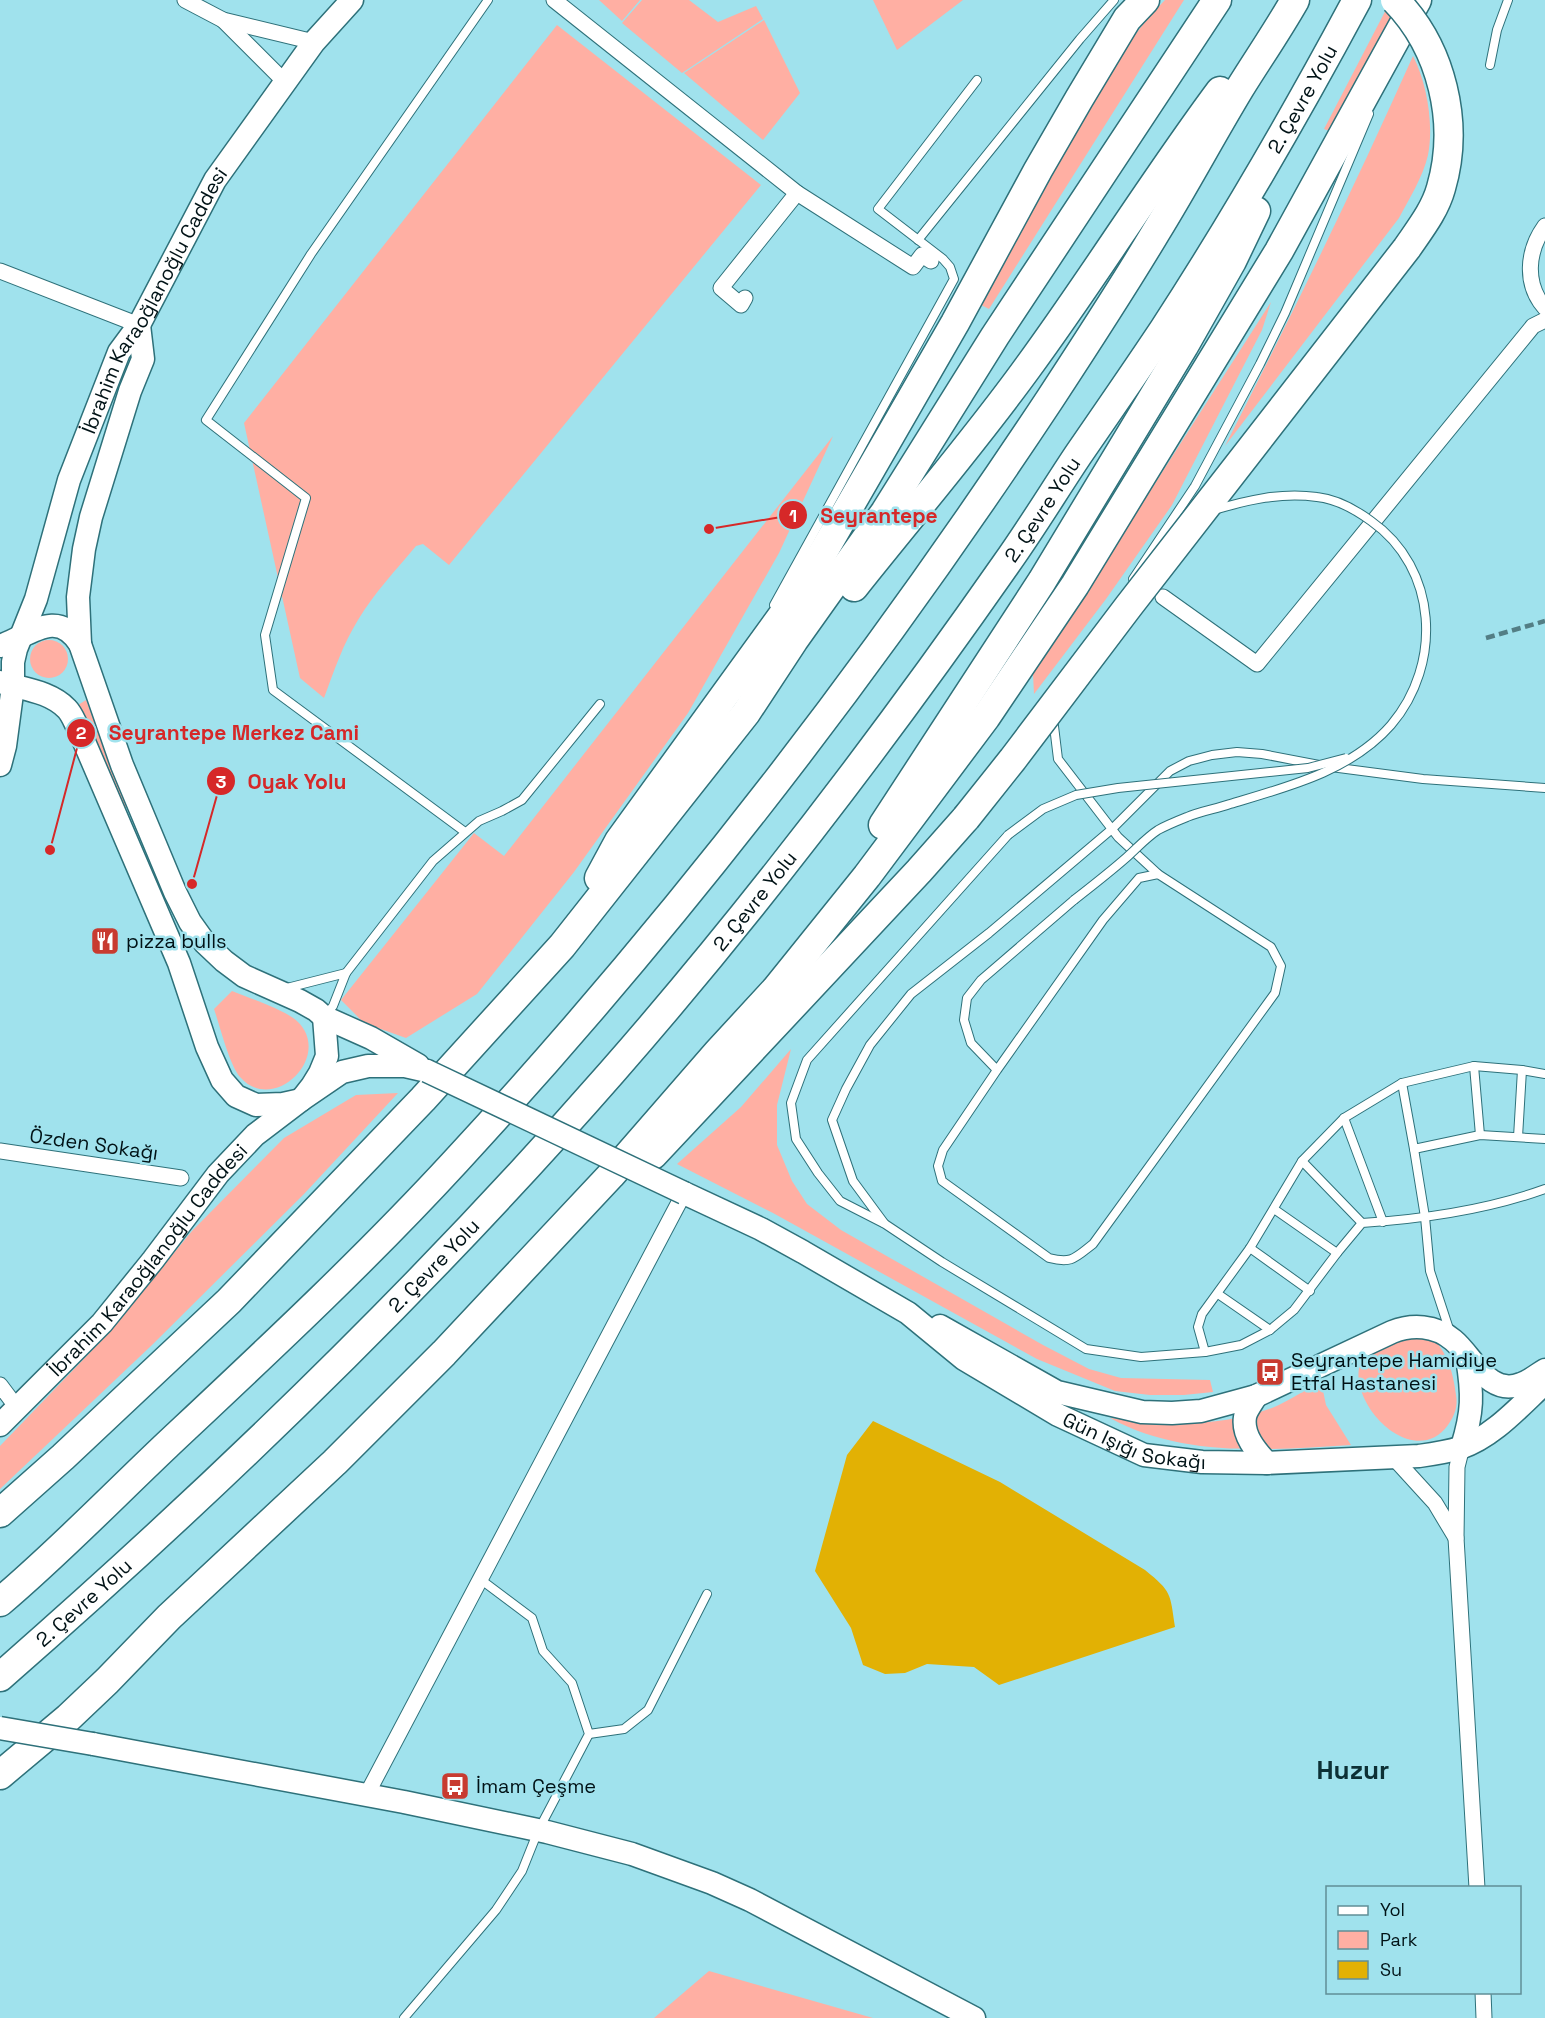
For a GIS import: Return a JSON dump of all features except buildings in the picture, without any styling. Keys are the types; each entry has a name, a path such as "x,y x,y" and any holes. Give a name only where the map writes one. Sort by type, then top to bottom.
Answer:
{"highway":[{"path":"562,946 619,841 803,587 955,323 1067,119 1127,19 1145,0"},
{"path":"747,713 794,640 885,512 995,336 1217,0"},
{"path":"0,1602 44,1565 143,1467 331,1290 461,1156 591,1011 673,914 841,699 983,500 1155,234 1241,86 1279,29 1295,0"},
{"name":"2. Çevre Yolu","path":"0,1677 109,1581 239,1461 412,1287 611,1073 717,949 895,719 1010,559 1164,328 1280,138 1357,0"},
{"path":"569,1220 601,1200 647,1161 678,1130 966,818 1407,248 1430,214 1441,189 1446,165 1448,133 1440,75 1431,50 1421,31 1395,0"},
{"path":"0,1775 91,1696 169,1617 335,1462 444,1353 625,1160 776,989 867,876 986,717 1108,532 1273,261 1417,0"},
{"path":"0,1513 237,1293 423,1099 562,946 747,713 788,670 929,496 1027,369 1180,145 1220,91 1279,29"},
{"path":"718,1052 768,979 811,925 890,815 1042,581 1184,346 1232,261 1261,199 1280,138"},
{"path":"0,1753 83,1680 169,1617"}],"street":[{"path":"185,0 223,20 314,42"},
{"name":"İbrahim Karaoğlanoğlu Caddesi","path":"2,750 7,684 13,662 36,598 69,480 119,352 139,325 215,180 314,42 352,0"},
{"path":"554,0 796,193 913,267 922,255 931,261"},
{"path":"223,20 285,82"},
{"path":"745,298 741,305 721,288 796,193"},
{"path":"1545,226 1536,238 1530,259 1531,280 1538,300 1545,308"},
{"path":"0,271 139,325 143,359 129,391 91,517 84,549 78,597 80,644"},
{"path":"1163,597 1257,664 1533,326 1545,320"},
{"path":"0,646 44,625 56,625 75,636 80,644 122,765 175,892 190,922 224,961 244,976 300,1001 324,1017 371,1038 427,1071"},
{"path":"7,684 44,694 70,712 179,963 207,1047 222,1080 236,1096 256,1105 283,1104 301,1100 342,1072 368,1066 405,1066 427,1071"},
{"path":"301,1100 320,1073 327,1056 324,1017"},
{"name":"Gün Işığı Sokağı","path":"427,1071 761,1229 908,1313 944,1328 1058,1392 1142,1412 1201,1411 1257,1396 1401,1328 1414,1326 1434,1330 1460,1348"},
{"name":"İbrahim Karaoğlanoğlu Caddesi","path":"0,1425 102,1323 218,1174 255,1135 301,1100"},
{"name":"Özden Sokağı","path":"0,1151 182,1178"},
{"path":"366,1794 684,1193"},
{"name":"Gün Işığı Sokağı","path":"908,1313 964,1359 1058,1415 1144,1455 1202,1462 1267,1463 1419,1456 1462,1447 1500,1424 1545,1383"},
{"path":"1460,1348 1484,1376 1491,1381 1509,1386 1521,1384 1545,1370"},
{"path":"1460,1348 1472,1386 1471,1418 1462,1447 1457,1476 1456,1538 1477,1886"},
{"path":"0,1384 18,1409"},
{"path":"1257,1396 1245,1416 1247,1432 1254,1448 1267,1463"},
{"path":"1393,1457 1435,1503 1456,1538"},
{"path":"0,1728 366,1794 632,1854 750,1899 974,2018"},
{"path":"1483,1994 1484,2018"}],"lane":[{"path":"465,832 273,690 265,635 306,498 206,420 311,254 488,0"},
{"path":"918,240 1114,0"},
{"path":"1490,65 1497,30 1508,0"},
{"path":"1375,94 1385,61"},
{"path":"770,613 954,279 943,259 878,209 977,80"},
{"path":"1129,585 1194,486 1265,354 1285,313 1371,106"},
{"path":"997,1070 971,1044 964,1020 968,998 981,980 1157,831 1190,816 1328,772 1356,756 1378,738 1405,706 1418,680 1426,652 1425,609 1416,573 1402,549 1384,530 1356,510 1319,497 1275,495 1202,514"},
{"path":"749,664 766,622"},
{"path":"1096,634 1050,703 1058,759 1118,837 1158,874 1271,947 1281,966 1275,993 1093,1244 1064,1262 1049,1258 942,1181 938,1166 943,1150 1103,920 1139,878 1158,874"},
{"path":"324,1017 333,1006 346,973 433,861 479,821 522,800 600,704"},
{"path":"885,1224 853,1181 832,1120 870,1046 911,994 989,933 1112,829 1170,771 1190,761 1237,752 1390,775 1545,788"},
{"path":"1356,756 1308,768 1118,788 1076,795 1043,809 1008,836 807,1060 791,1103 796,1139 840,1201 885,1224 942,1262 1086,1349 1141,1357 1205,1352 1241,1345 1270,1330 1294,1310 1362,1223 1425,1217 1472,1209 1545,1189"},
{"path":"276,992 294,985 312,983 346,973"},
{"path":"1205,1352 1198,1327 1202,1314 1250,1248 1302,1161 1344,1118 1402,1083 1474,1066 1545,1074"},
{"path":"1474,1066 1480,1135"},
{"path":"1518,1137 1522,1070"},
{"path":"1402,1083 1425,1217 1430,1271 1460,1348"},
{"path":"1344,1118 1383,1222"},
{"path":"1414,1149 1480,1135 1545,1139"},
{"path":"1302,1161 1362,1223"},
{"path":"1274,1209 1337,1253"},
{"path":"1250,1248 1310,1291"},
{"path":"1218,1294 1270,1330"},
{"path":"404,2018 510,1891 522,1871 538,1831 589,1734 572,1683 543,1651 532,1618 480,1579"},
{"path":"589,1734 624,1729 648,1710 707,1594"}],"green space":[{"path":"599,0 640,0 622,21"},
{"path":"642,0 689,0 718,22 756,6 763,19 682,73 622,23"},
{"path":"873,0 963,0 897,50"},
{"path":"1165,0 1184,0 989,309 981,305 1050,176 1110,73 1135,35"},
{"path":"1391,0 1400,0 1332,132 1324,129"},
{"path":"764,20 800,93 763,140 684,73"},
{"path":"557,25 761,185 449,565 423,544 416,546 393,573 371,600 353,629 324,698 300,678 244,423"},
{"path":"1413,56 1422,79 1430,118 1428,155 1419,180 1399,218 1225,446 1322,252"},
{"path":"1271,302 1262,330 1172,505 1106,599 1034,694 1033,674"},
{"path":"833,436 779,553 688,713 574,872 477,994 406,1038 364,1023 341,1000 474,833 504,856"},
{"path":"49,640 62,646 68,659 62,672 49,678 36,672 30,659 36,646"},
{"path":"86,700 127,807 123,808 78,705"},
{"path":"232,991 292,1018 298,1022 307,1036 308,1051 304,1065 282,1086 268,1089 253,1087 236,1071 214,1009"},
{"path":"791,1049 777,1105 777,1145 792,1181 807,1204 841,1230 1089,1369 1121,1378 1210,1380 1213,1392 1150,1395 1115,1391 1037,1359 773,1213 677,1164 741,1107"},
{"path":"398,1093 304,1194 152,1345 0,1489 0,1446 102,1340 192,1231 284,1138 356,1095"},
{"path":"1432,1337 1442,1350 1451,1371 1457,1399 1454,1414 1448,1425 1434,1437 1419,1441 1403,1438 1388,1429 1365,1401 1359,1384 1360,1363 1369,1348 1379,1338"},
{"path":"1321,1381 1326,1405 1351,1445 1259,1449 1197,1445 1167,1440 1138,1431 1110,1418 1172,1423 1232,1419 1272,1408"},
{"path":"709,1971 873,2018 654,2018"}],"water":[{"path":"873,1421 1000,1482 1145,1570 1160,1583 1168,1594 1175,1627 999,1685 974,1667 927,1664 905,1673 885,1674 863,1665 851,1628 815,1571 847,1455"}],"railway":[{"path":"1486,638 1545,621"}],"place":[{"name":"Seyrantepe","path":"709,529"},
{"name":"Seyrantepe Merkez Cami","path":"50,850"},
{"name":"Oyak Yolu","path":"192,884"},
{"name":"pizza bulls","path":"105,941"},
{"name":"Seyrantepe Hamidiye Etfal Hastanesi","path":"1270,1372"},
{"name":"İmam Çeşme","path":"455,1786"}],"district":[{"name":"Huzur","path":"1353,1770"}]}
